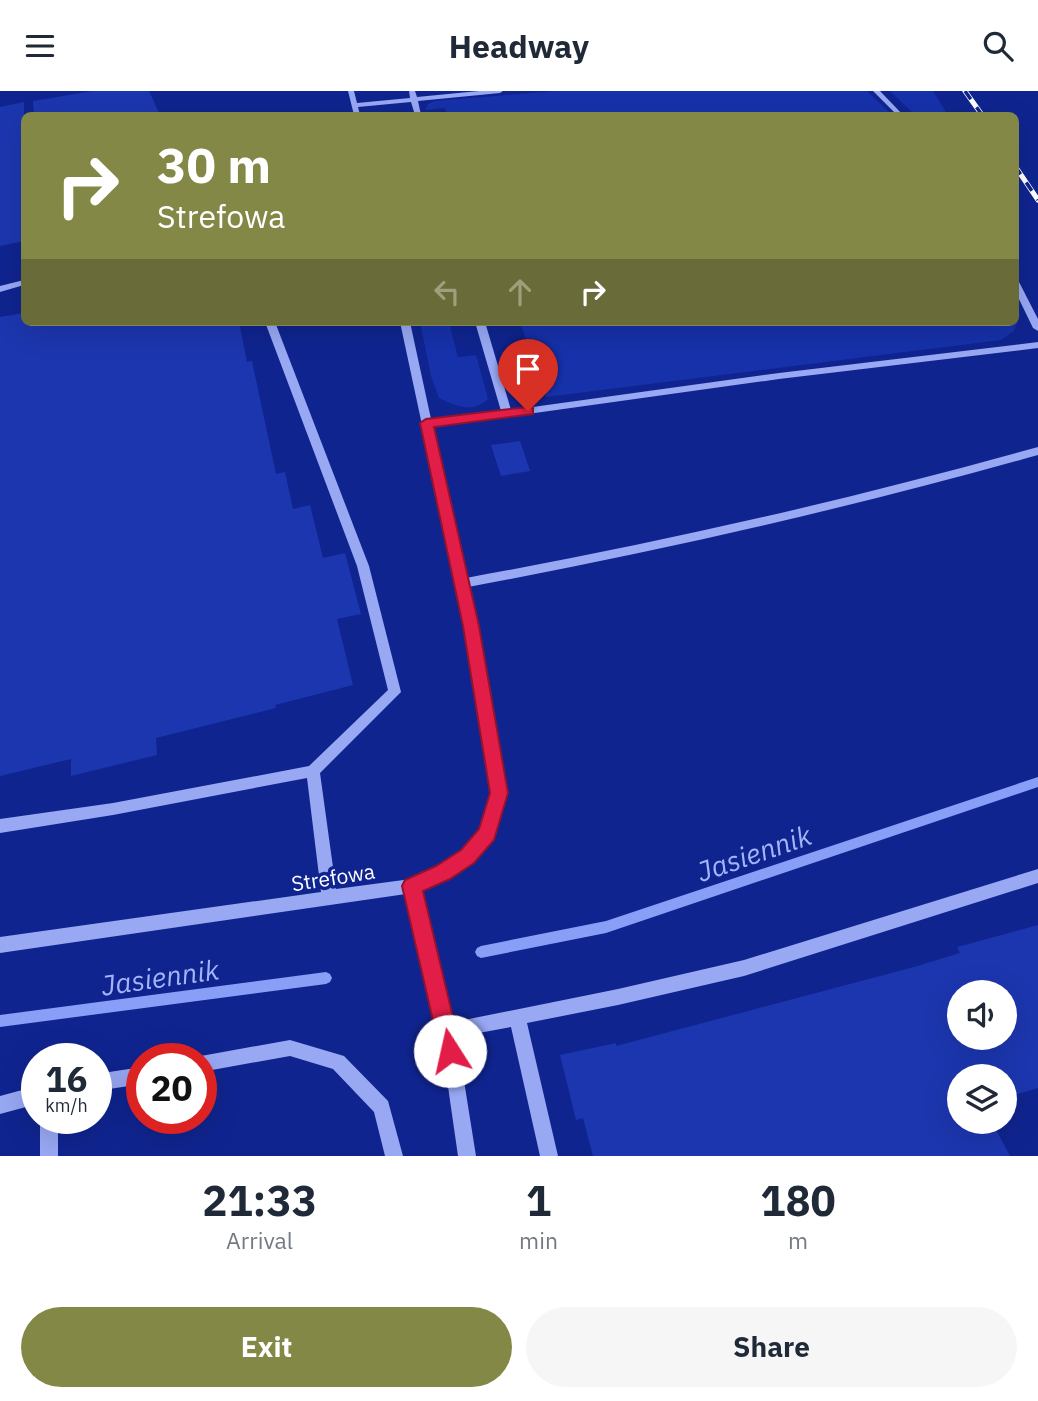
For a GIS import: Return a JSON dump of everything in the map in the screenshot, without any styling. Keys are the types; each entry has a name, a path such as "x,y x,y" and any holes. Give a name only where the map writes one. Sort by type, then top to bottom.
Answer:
{"street":[{"path":"351,91 356,112"},
{"path":"355,105 413,95 500,91"},
{"path":"876,91 897,112"},
{"path":"413,95 417,112"},
{"path":"1019,290 1038,328"},
{"path":"507,414 779,376 1038,345"},
{"path":"463,583 627,554 967,472 1038,451"},
{"name":"Strefowa","path":"0,945 412,886 443,873 467,857 487,834 499,793 471,626"},
{"path":"313,771 330,899"},
{"path":"467,1156 448,1031 744,968 1038,876"},
{"path":"517,1017 549,1156"},
{"path":"217,1061 290,1048 338,1062 382,1107 394,1156"},
{"path":"0,1105 21,1099"},
{"path":"49,1134 50,1156"}],"lane":[{"path":"0,289 21,284"},
{"path":"0,826 113,809 313,771 396,692 363,566 272,326"},
{"path":"406,326 471,626"},
{"path":"426,423 507,414 481,326"},
{"path":"412,886 448,1031"}],"shaded area":[{"path":"557,91 867,91 889,112 425,110 428,104 435,101"},
{"path":"890,91 933,91 946,112 912,112"},
{"path":"421,326 450,326 458,357 476,355 488,399 476,406 458,406 439,398 431,376"},
{"path":"521,326 1016,326 1014,331 1001,340 546,397"},
{"path":"518,350 535,400 518,393 509,383 501,352"}],"building":[{"path":"93,91 149,91 159,112 34,112 33,101"},
{"path":"24,102 24,112 21,112 21,242 0,246 0,107"},
{"path":"21,314 21,326 240,326 247,362 252,361 276,474 285,472 293,509 310,505 323,558 345,553 361,614 337,619 353,685 275,705 276,708 156,738 157,755 71,776 71,759 0,776 0,317"},
{"path":"520,441 530,471 501,476 491,445"},
{"path":"1038,925 1038,1088 1017,1094 1017,1064 947,1064 947,1134 998,1134 1010,1156 593,1156 583,1118 576,1120 560,1055 616,1043 616,1046 960,953 957,947"}],"waterway":[{"name":"Jasiennik","path":"481,952 606,927 1038,782"},
{"name":"Jasiennik","path":"0,1021 326,978"}],"railway":[{"path":"965,91 980,112"},
{"path":"1019,172 1038,200"}],"route":[{"path":"450,1051 448,1031 412,886 443,873 467,857 487,834 499,793 471,626 426,423 528,411"}]}
